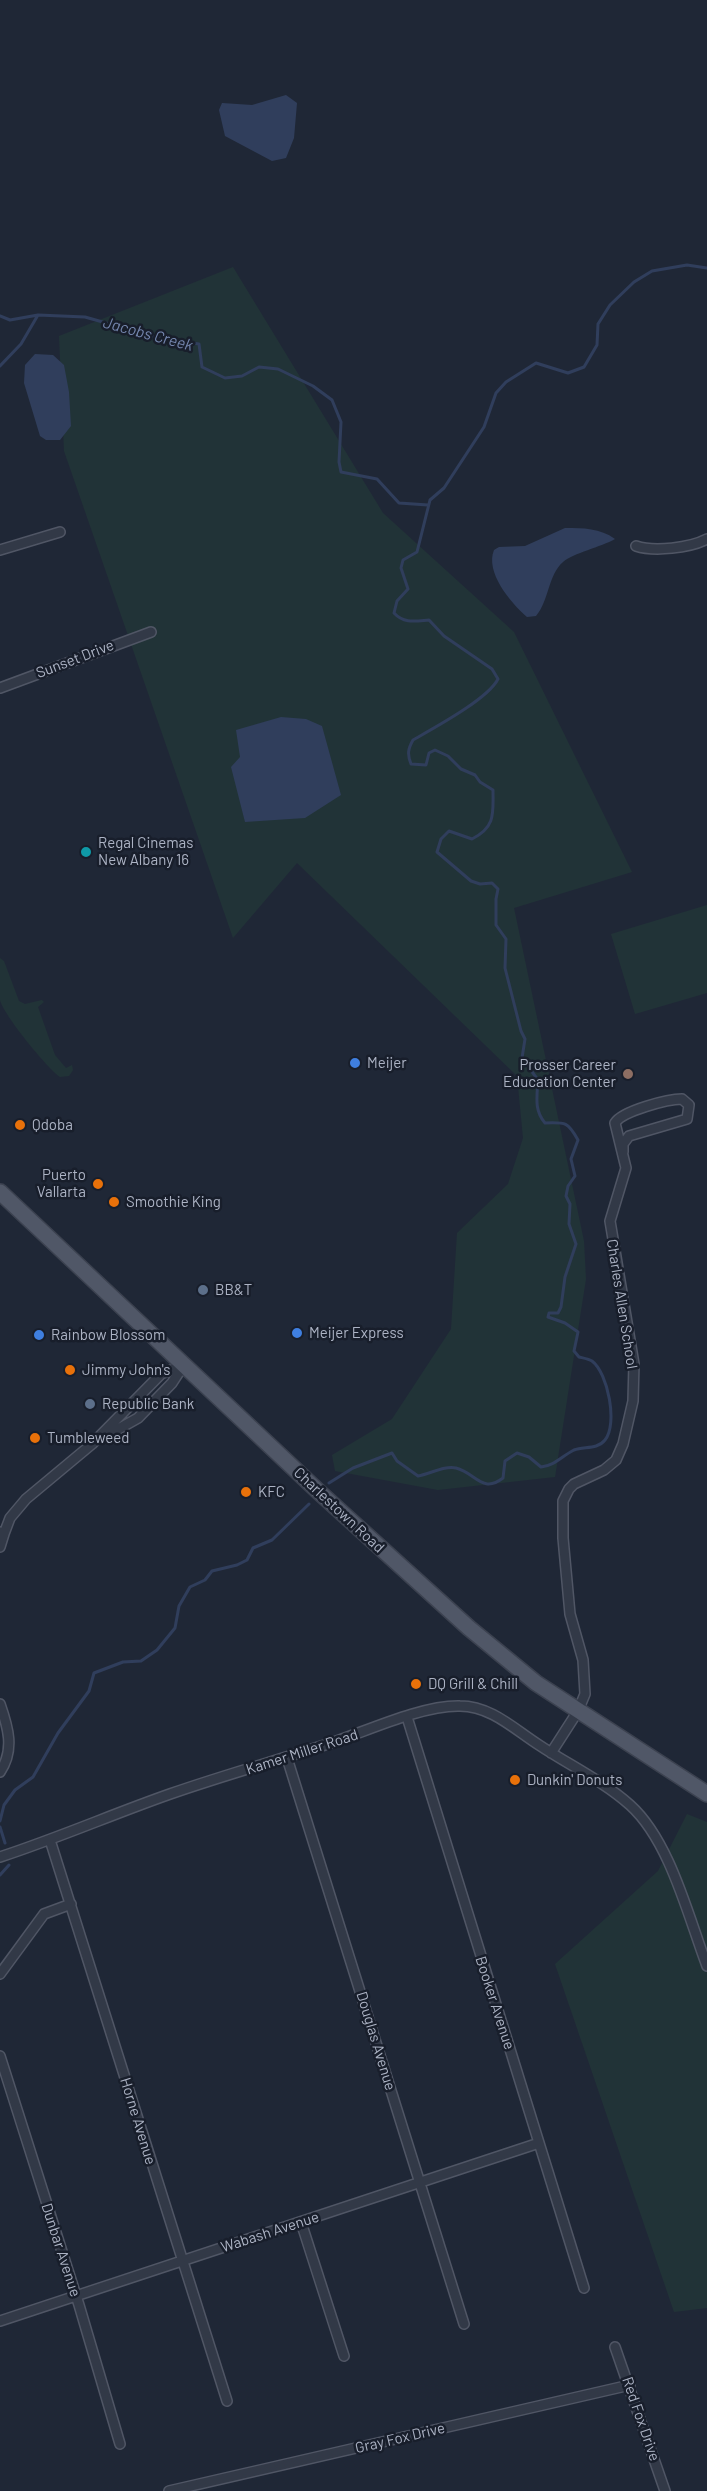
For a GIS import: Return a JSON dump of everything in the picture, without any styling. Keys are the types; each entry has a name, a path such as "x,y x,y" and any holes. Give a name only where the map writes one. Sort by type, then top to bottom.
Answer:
{"main road":[{"name":"Charlestown Road","path":"0,1191 319,1492 469,1628 536,1683 707,1794"}],"street":[{"path":"0,550 60,532"},
{"path":"636,546 658,549 700,543 707,539"},
{"name":"Sunset Drive","path":"0,687 151,632"},
{"name":"Charles Allen School","path":"578,1711 585,1694 585,1671 570,1614 561,1509 565,1495 574,1484 604,1470 616,1460 623,1444 633,1401 633,1358 610,1221 626,1168 615,1128 617,1119 621,1116 677,1099 682,1099 689,1105 687,1119 629,1136 623,1144 623,1152"},
{"path":"96,1441 138,1418 172,1383 184,1365"},
{"path":"0,1547 2,1533 10,1518 26,1499 96,1441 161,1374 184,1365"},
{"path":"0,1704 9,1734 6,1764 0,1772"},
{"name":"Kamer Miller Road","path":"0,1857 172,1794 407,1717 445,1707 474,1707 500,1717 551,1753 618,1795 651,1828 666,1856 707,1966"},
{"path":"551,1753 578,1711"},
{"name":"Booker Avenue","path":"407,1717 584,2288"},
{"name":"Douglas Avenue","path":"287,1758 464,2324"},
{"name":"Horne Avenue","path":"50,1840 227,2401"},
{"path":"0,1974 44,1914 71,1904"},
{"name":"Dunbar Avenue","path":"0,2056 120,2444"},
{"name":"Wabash Avenue","path":"0,2322 539,2143"},
{"path":"301,2222 344,2356"},
{"name":"Red Fox Drive","path":"615,2347 665,2491"},
{"name":"Gray Fox Drive","path":"169,2491 630,2385"}],"shaded area":[{"path":"233,267 383,513 514,632 632,872 514,908 584,1241 586,1279 555,1477 438,1490 335,1471 332,1455 392,1419 451,1329 457,1233 508,1184 523,1138 517,1076 297,863 233,938 64,451 59,336"},
{"path":"707,905 707,993 635,1014 611,934"},
{"path":"0,958 4,961 19,1001 25,1004 42,1000 44,1002 38,1007 55,1055 66,1068 72,1065 73,1070 69,1076 60,1077 46,1063 26,1040 3,1007 0,1000"},
{"path":"687,1814 707,1822 707,2308 674,2312 555,1964 658,1871"}],"water":[{"path":"286,95 297,103 294,138 286,158 272,161 225,136 219,110 222,103 252,105"},
{"path":"35,354 53,355 64,365 69,392 71,426 60,440 46,440 40,436 24,383 25,365"},
{"path":"565,528 597,531 615,539 563,562 554,574 540,610 536,616 527,617 513,603 496,577 492,559 494,550 499,547 525,546"},
{"path":"281,717 306,719 322,726 341,795 305,818 245,822 231,767 240,757 236,730"}],"waterway":[{"path":"329,1483 353,1468 392,1453 397,1461 418,1476 452,1467 490,1484 503,1478 505,1461 517,1453 529,1457 541,1467 546,1466 574,1450 594,1447 602,1443 609,1433 611,1411 603,1376 592,1361 579,1357 574,1351 578,1332 565,1323 548,1317 549,1313 558,1313 561,1307 565,1277 576,1244 569,1224 570,1204 566,1196 568,1186 575,1176 571,1159 578,1140 569,1126 562,1123 545,1123 539,1113 538,1080 522,1058 525,1039 505,968 506,939 496,925 498,889 492,883 480,884 471,881 437,852 441,839 449,831 472,839 485,830 492,819 493,790 480,782 475,775 461,769 448,756 435,750 429,753 426,765 411,764 409,757 409,749 413,740 472,704 498,679 492,669 444,636 429,620 406,620 394,613 397,601 408,589 401,568 403,560 417,552 430,500 444,488 484,427 496,393 506,382 536,363 568,373 584,367 597,345 598,324 610,305 634,282 652,271 687,265 707,268"},
{"name":"Jacobs Creek","path":"0,316 10,320 38,315 85,317 159,338 199,344 202,367 225,378 242,376 259,367 278,369 313,386 332,400 341,422 339,462 341,472 377,479 399,503 428,505"},
{"path":"0,366 21,344 38,315"},
{"path":"0,1821 4,1805 15,1790 33,1777 58,1733 89,1691 94,1673 123,1662 141,1661 157,1650 175,1628 179,1606 190,1587 205,1580 212,1571 247,1560 253,1548 272,1540 309,1504"},
{"path":"0,1827 5,1843"},
{"path":"0,1875 9,1865"}],"place":[{"name":"Regal Cinemas New Albany 16","path":"86,852"},
{"name":"Meijer","path":"355,1063"},
{"name":"Prosser Career Education Center","path":"628,1074"},
{"name":"Qdoba","path":"20,1125"},
{"name":"Puerto Vallarta","path":"98,1184"},
{"name":"Smoothie King","path":"114,1202"},
{"name":"BB&T","path":"203,1290"},
{"name":"Meijer Express","path":"297,1333"},
{"name":"Rainbow Blossom","path":"39,1335"},
{"name":"Jimmy John's","path":"70,1370"},
{"name":"Republic Bank","path":"90,1404"},
{"name":"Tumbleweed","path":"35,1438"},
{"name":"KFC","path":"246,1492"},
{"name":"DQ Grill & Chill","path":"416,1684"},
{"name":"Dunkin' Donuts","path":"515,1780"}]}
